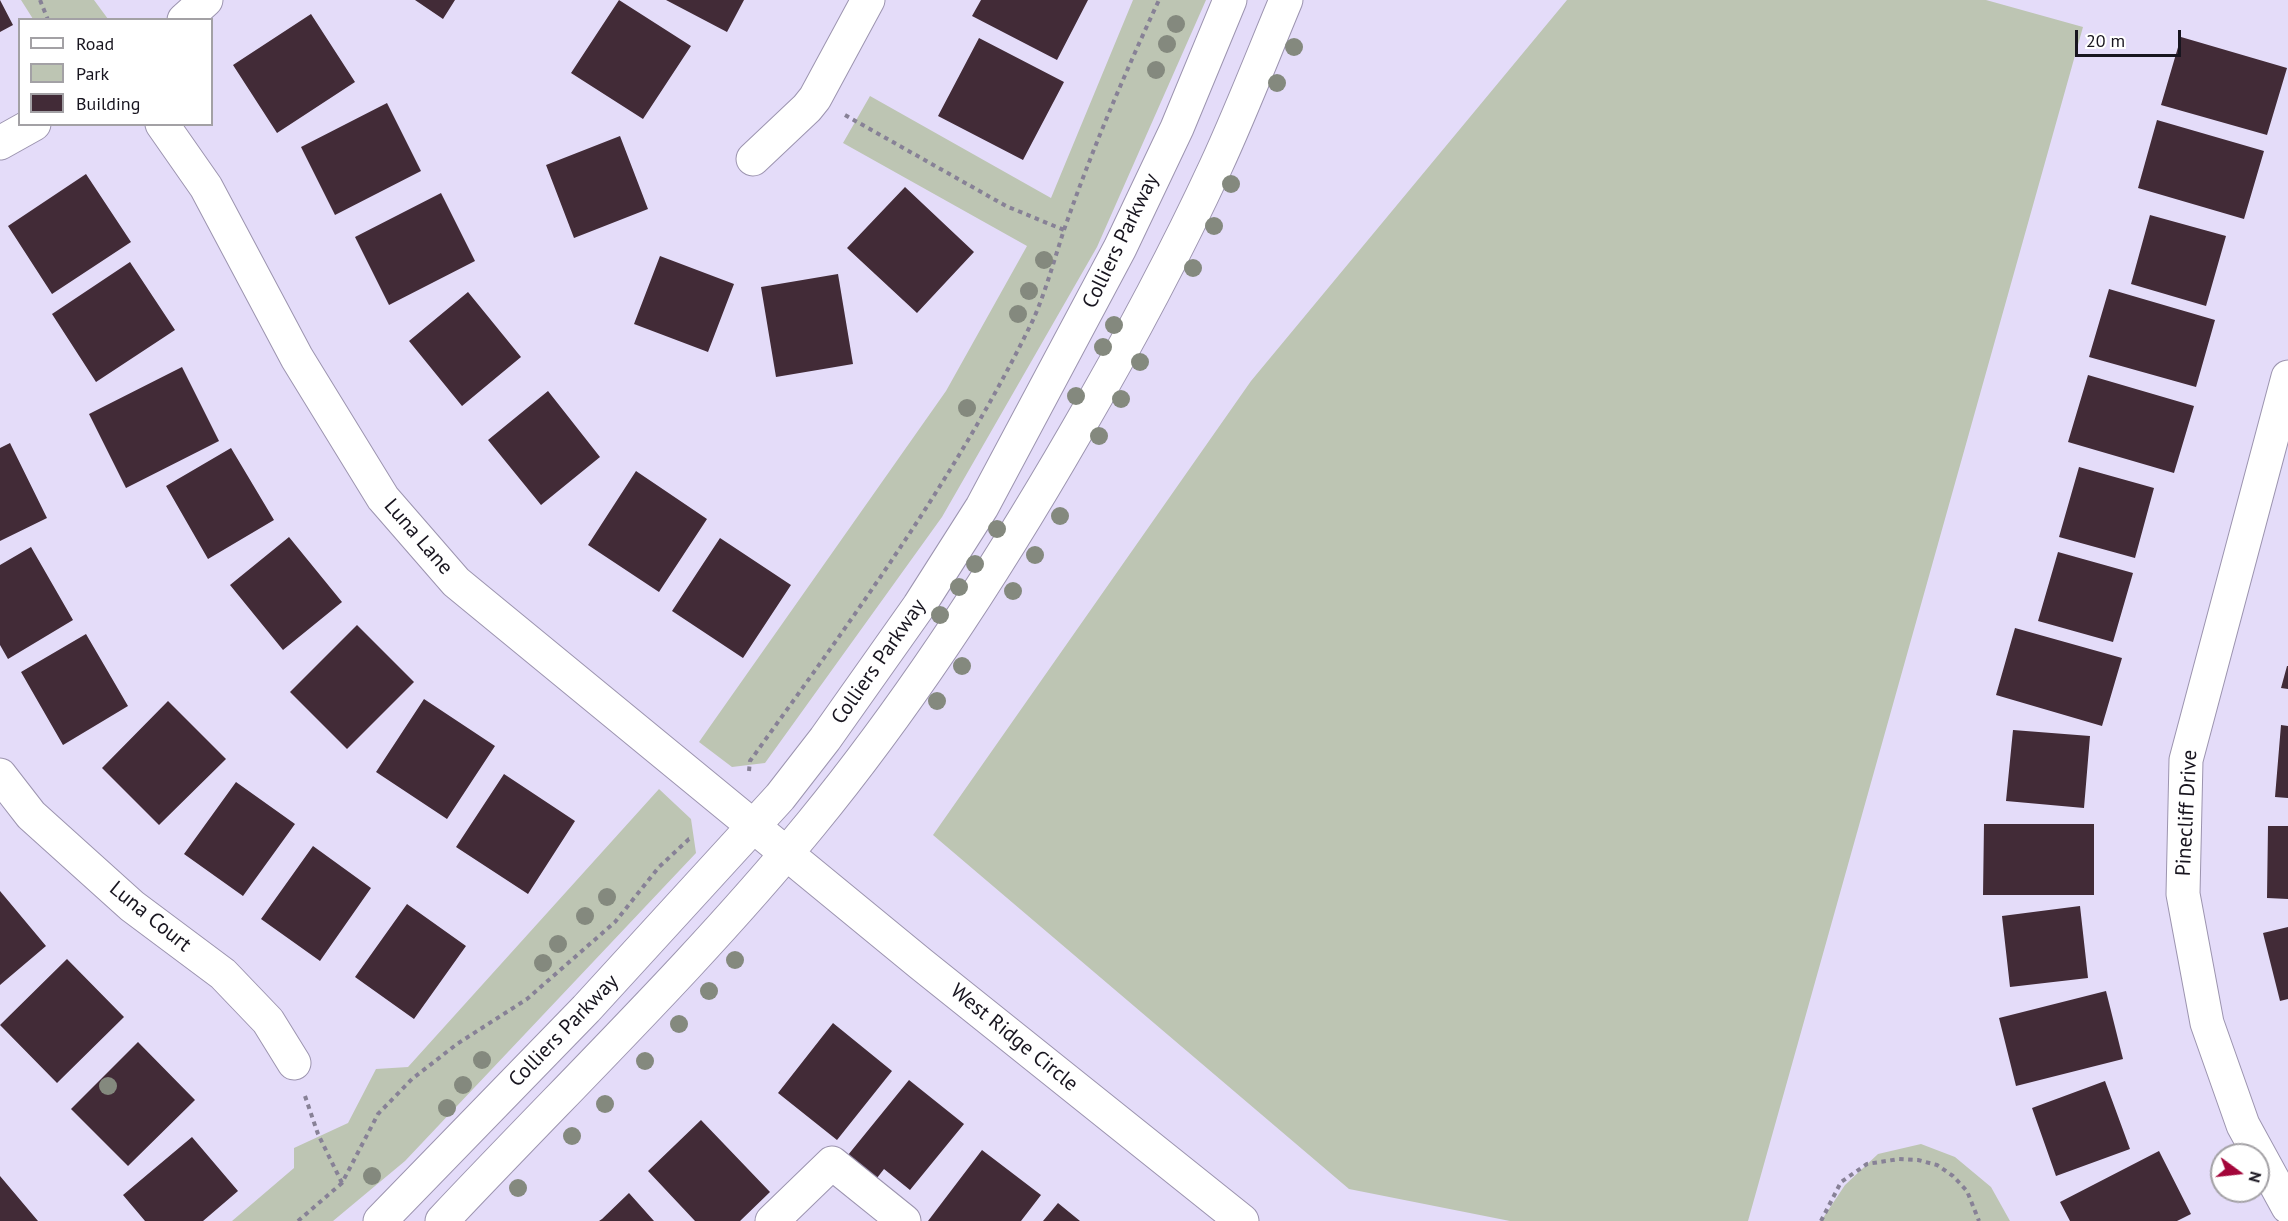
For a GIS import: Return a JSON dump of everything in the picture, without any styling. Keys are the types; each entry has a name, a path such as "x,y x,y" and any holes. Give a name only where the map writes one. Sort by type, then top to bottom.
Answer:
{"street":[{"path":"186,18 206,0"},
{"path":"753,159 815,98 868,0"},
{"name":"Colliers Parkway","path":"380,1221 586,1009 780,797 825,739 919,606 982,507 1120,248 1176,128 1230,0"},
{"name":"Colliers Parkway","path":"442,1221 625,1032 786,854 886,728 966,613 1041,493 1125,346 1211,176 1286,0"},
{"path":"0,143 30,126"},
{"name":"Luna Lane","path":"163,126 206,187 297,358 383,498 456,582 786,854"},
{"name":"Pinecliff Drive","path":"2288,376 2186,760 2183,894 2207,1023 2243,1125 2288,1207"},
{"name":"Luna Court","path":"0,775 31,815 132,906 223,974 268,1021 294,1064"},
{"name":"West Ridge Circle","path":"786,854 1242,1221"},
{"path":"772,1221 832,1163 904,1221"}],"path":[{"path":"40,0 47,18"},
{"path":"749,771 750,761 913,531 986,411 1034,317 1064,230 1127,68 1159,0"},
{"path":"852,119 1006,206 1064,230"},
{"path":"298,1221 342,1184 378,1114 412,1079 457,1044 526,999 615,922 659,867 688,839 700,836"},
{"path":"313,1121 342,1184"},
{"path":"1821,1221 1841,1182 1867,1164 1899,1159 1918,1160 1937,1165 1953,1176 1967,1191 1979,1221"}],"green space":[{"path":"21,0 94,0 107,18 32,18"},
{"path":"1133,0 1206,0 1097,247 942,517 765,763 732,767 699,742 946,391 1027,246 843,143 870,96 1051,198"},
{"path":"1567,0 1986,0 2083,27 1748,1221 1510,1221 1349,1189 933,835 1251,381"},
{"path":"659,789 691,819 696,853 405,1161 333,1221 232,1221 294,1168 294,1148 348,1123 376,1069 408,1067"},
{"path":"1921,1144 1955,1157 1991,1187 2010,1221 1821,1221 1845,1185 1878,1154"}],"building":[{"path":"0,0 13,25 0,32"},
{"path":"415,0 455,0 443,19"},
{"path":"619,0 691,46 643,119 571,73"},
{"path":"666,0 744,0 727,32"},
{"path":"981,0 1088,0 1057,60 972,16"},
{"path":"311,14 355,82 277,133 233,65"},
{"path":"2181,37 2287,68 2267,135 2161,105"},
{"path":"979,38 1064,82 1023,160 938,116"},
{"path":"387,103 421,171 335,215 301,147"},
{"path":"2157,120 2264,151 2244,219 2138,188"},
{"path":"620,136 648,209 574,238 546,165"},
{"path":"86,174 131,242 52,294 8,226"},
{"path":"905,187 974,252 917,313 847,248"},
{"path":"441,193 475,261 389,305 355,237"},
{"path":"2150,215 2226,236 2206,306 2131,284"},
{"path":"660,256 734,284 708,352 634,324"},
{"path":"130,262 175,330 96,382 52,314"},
{"path":"838,274 853,364 776,377 761,287"},
{"path":"2109,289 2215,320 2196,387 2089,357"},
{"path":"468,292 521,357 462,406 409,341"},
{"path":"182,367 219,441 126,488 89,414"},
{"path":"2088,375 2194,406 2174,473 2068,442"},
{"path":"548,391 600,457 541,505 488,440"},
{"path":"10,443 47,518 0,541 0,448"},
{"path":"231,448 274,520 208,559 166,486"},
{"path":"2079,467 2154,488 2135,558 2059,537"},
{"path":"636,471 707,519 659,592 588,545"},
{"path":"289,537 342,602 283,650 230,585"},
{"path":"720,538 791,585 743,658 672,611"},
{"path":"31,547 73,620 8,659 0,645 0,565"},
{"path":"2058,552 2133,573 2113,642 2038,621"},
{"path":"357,625 414,682 347,749 290,692"},
{"path":"2015,628 2122,658 2102,726 1996,695"},
{"path":"86,634 128,706 63,745 21,672"},
{"path":"2288,666 2288,689 2281,688"},
{"path":"424,699 495,746 447,819 376,772"},
{"path":"168,701 226,759 159,825 102,768"},
{"path":"2281,725 2288,726 2288,798 2275,797"},
{"path":"2013,730 2090,736 2084,808 2006,801"},
{"path":"504,774 575,821 528,894 456,847"},
{"path":"236,782 295,824 243,896 184,854"},
{"path":"1984,824 2094,824 2094,895 1983,895"},
{"path":"2268,826 2288,826 2288,899 2267,898"},
{"path":"313,846 371,888 320,961 261,919"},
{"path":"0,891 46,946 0,985"},
{"path":"407,904 466,946 414,1019 355,977"},
{"path":"2080,906 2088,978 2010,987 2002,916"},
{"path":"2288,927 2288,999 2280,1001 2263,933"},
{"path":"67,959 124,1017 57,1083 0,1025"},
{"path":"2106,991 2123,1059 2016,1086 1999,1018"},
{"path":"833,1023 892,1071 837,1140 778,1093"},
{"path":"138,1042 195,1100 128,1166 71,1109"},
{"path":"909,1080 964,1124 910,1190 884,1169 877,1178 848,1155"},
{"path":"2105,1081 2130,1149 2056,1176 2032,1108"},
{"path":"701,1120 770,1192 740,1221 695,1221 648,1171"},
{"path":"192,1137 238,1191 203,1221 145,1221 123,1195"},
{"path":"982,1150 1041,1195 1021,1221 928,1221"},
{"path":"2159,1151 2191,1214 2177,1221 2070,1221 2060,1202"},
{"path":"0,1176 38,1221 0,1221"},
{"path":"629,1193 654,1221 599,1221 602,1219"},
{"path":"1058,1203 1080,1221 1043,1221"}]}
